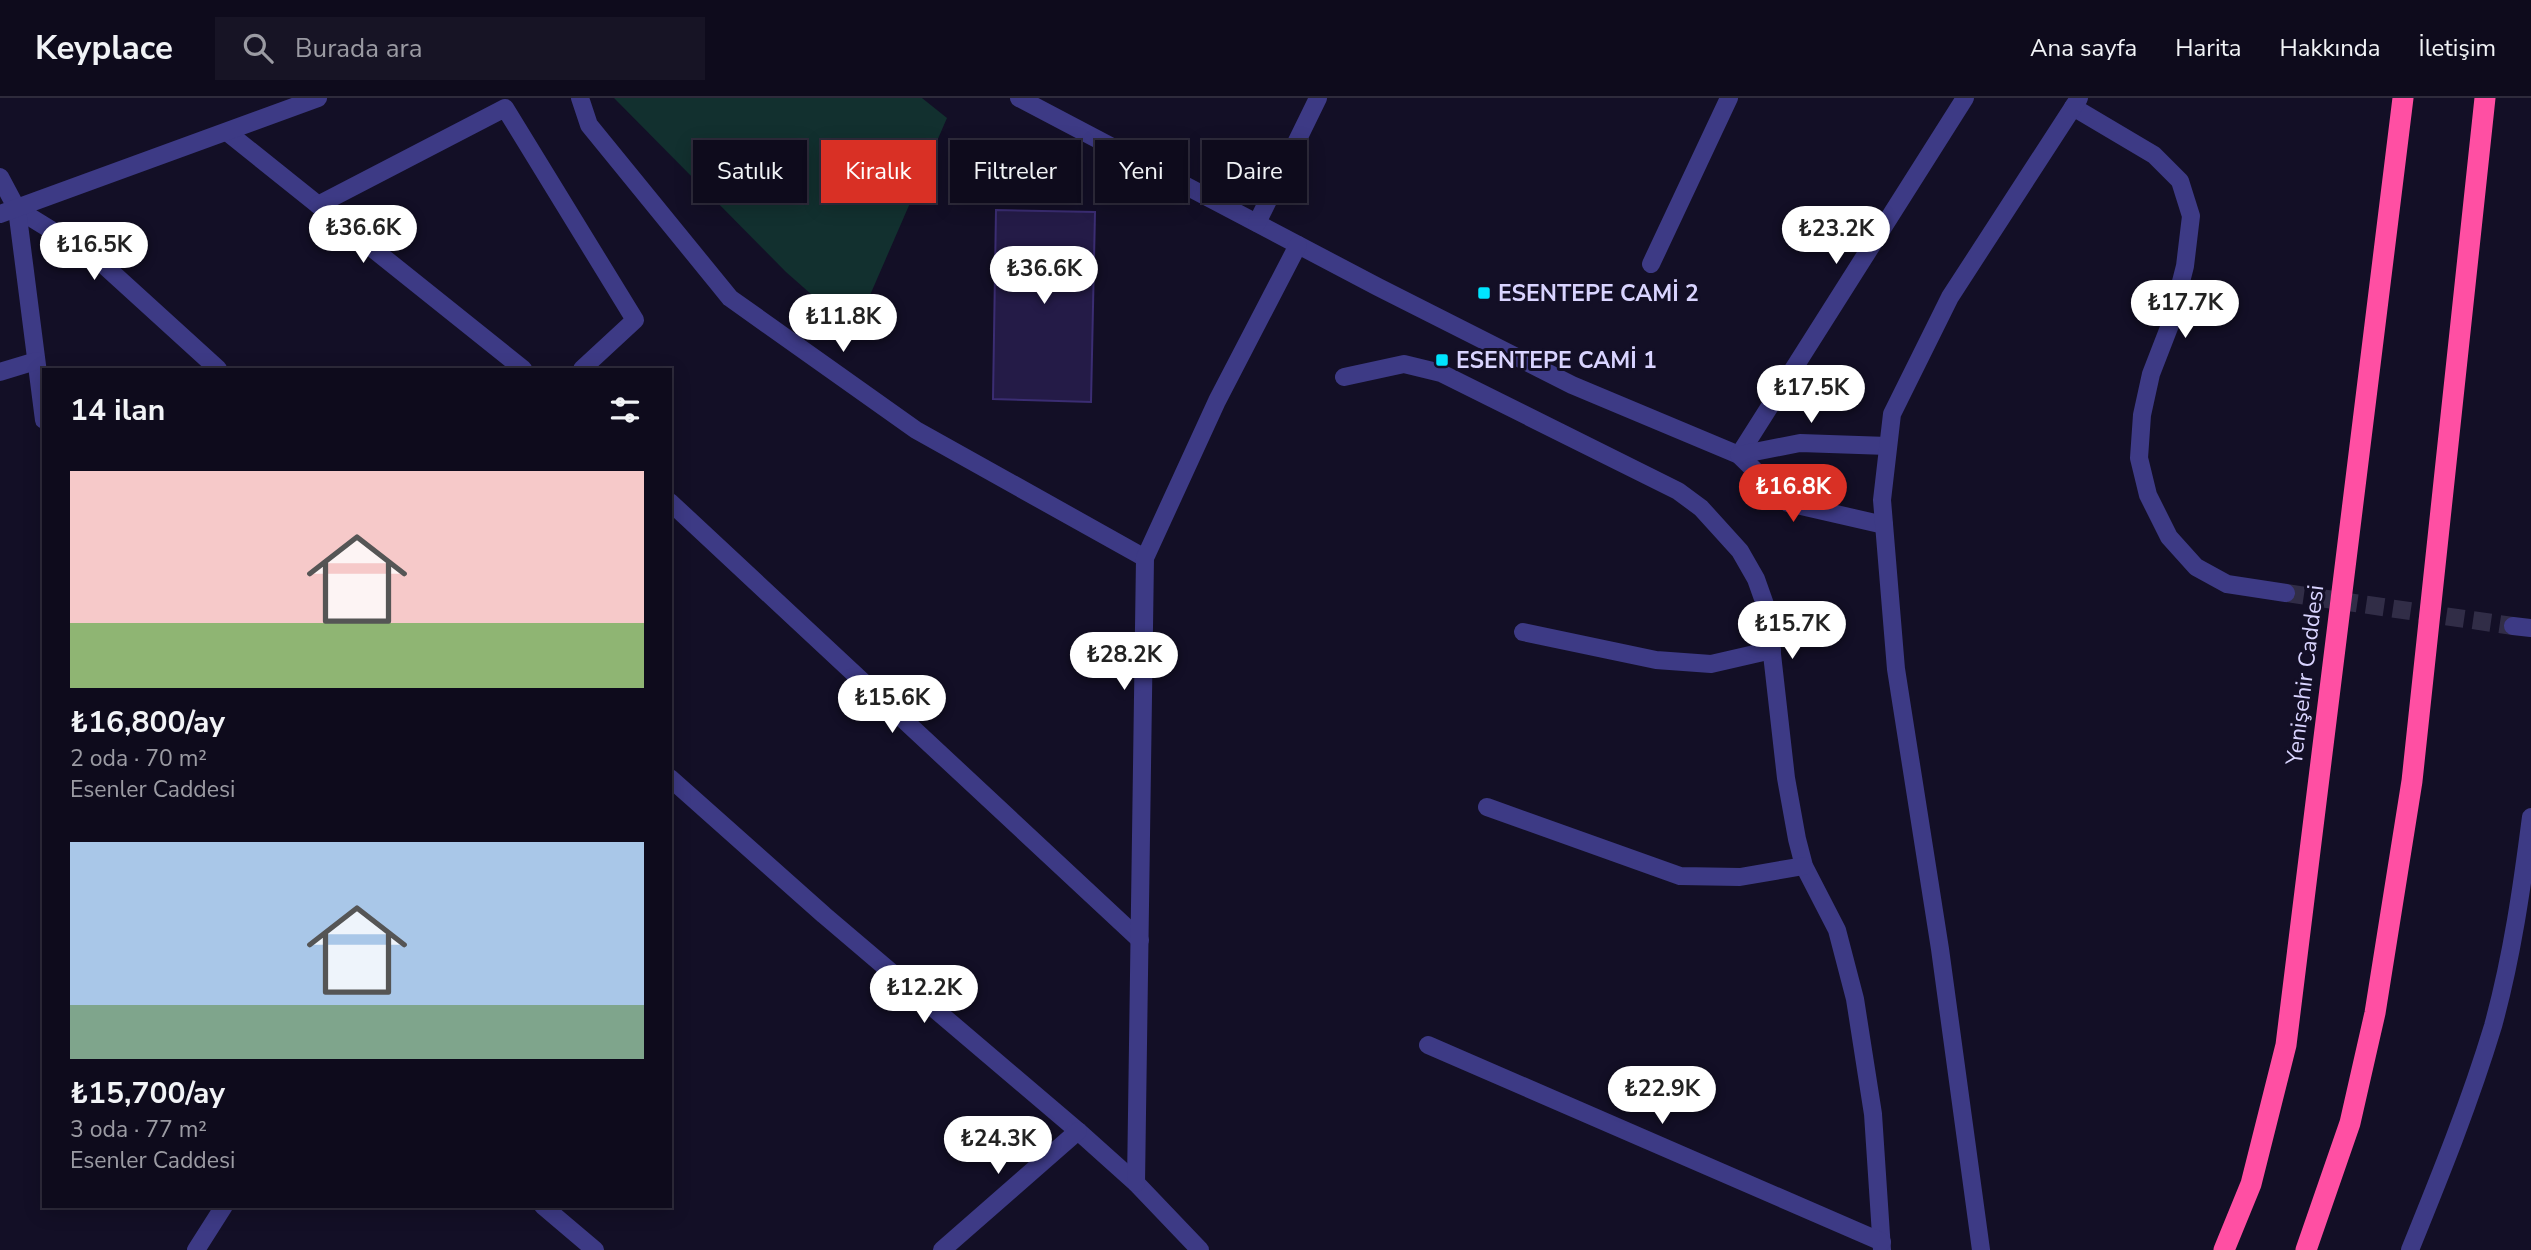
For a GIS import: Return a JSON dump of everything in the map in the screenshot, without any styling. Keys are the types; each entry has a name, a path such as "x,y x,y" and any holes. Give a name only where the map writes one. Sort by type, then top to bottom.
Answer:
{"highway":[{"name":"Yenişehir Caddesi","path":"2224,1250 2251,1184 2286,1045 2403,98"},
{"path":"2306,1250 2350,1123 2375,1013 2412,782 2485,98"}],"street":[{"path":"9,212 318,98"},
{"path":"580,98 589,125 730,298 916,430 1145,558"},
{"path":"1019,98 1572,385 1739,455 1788,503 1884,525"},
{"path":"1257,223 1318,98"},
{"path":"1651,264 1729,98"},
{"path":"1739,455 1965,98"},
{"path":"1981,1250 1940,949 1896,669 1882,500 1892,414 1950,297 2076,102 2154,155 2180,181 2191,216 2185,266 2170,325 2151,374 2142,415 2139,458 2148,495 2169,537 2196,567 2227,584 2286,593"},
{"path":"318,205 505,108 635,320 583,368"},
{"path":"227,132 522,368"},
{"path":"0,177 9,212 42,405"},
{"path":"9,212 95,257 217,368"},
{"path":"1136,1183 1145,558 1217,401 1298,245"},
{"path":"0,372 36,361"},
{"path":"1344,377 1404,364 1441,373 1678,491 1722,528 1740,551 1756,579 1767,610 1786,778 1797,839 1804,866 1837,930 1855,999 1873,1114 1882,1246 1428,1045"},
{"path":"1739,455 1800,443 1888,446"},
{"path":"672,504 1140,940"},
{"path":"1523,632 1656,660 1711,664 1772,650"},
{"path":"672,780 824,915 1078,1131 1136,1183 1200,1250"},
{"path":"1488,807 1680,876 1740,877 1804,866"},
{"path":"2410,1250 2451,1149 2493,1025 2519,911 2531,817"},
{"path":"942,1250 1078,1131"},
{"path":"196,1250 223,1208"},
{"path":"545,1208 595,1250"}],"green space":[{"path":"614,98 922,98 947,118 936,143 936,140 821,140 821,203 910,203 854,332 786,272 718,203 807,203 807,140 693,140 693,178"}],"building":[{"path":"996,210 1095,212 1091,402 993,399"}],"tunnel":[{"path":"2286,593 2513,626"}],"place":[{"name":"ESENTEPE CAMİ 2","path":"1484,293"},
{"name":"ESENTEPE CAMİ 1","path":"1442,360"}]}
